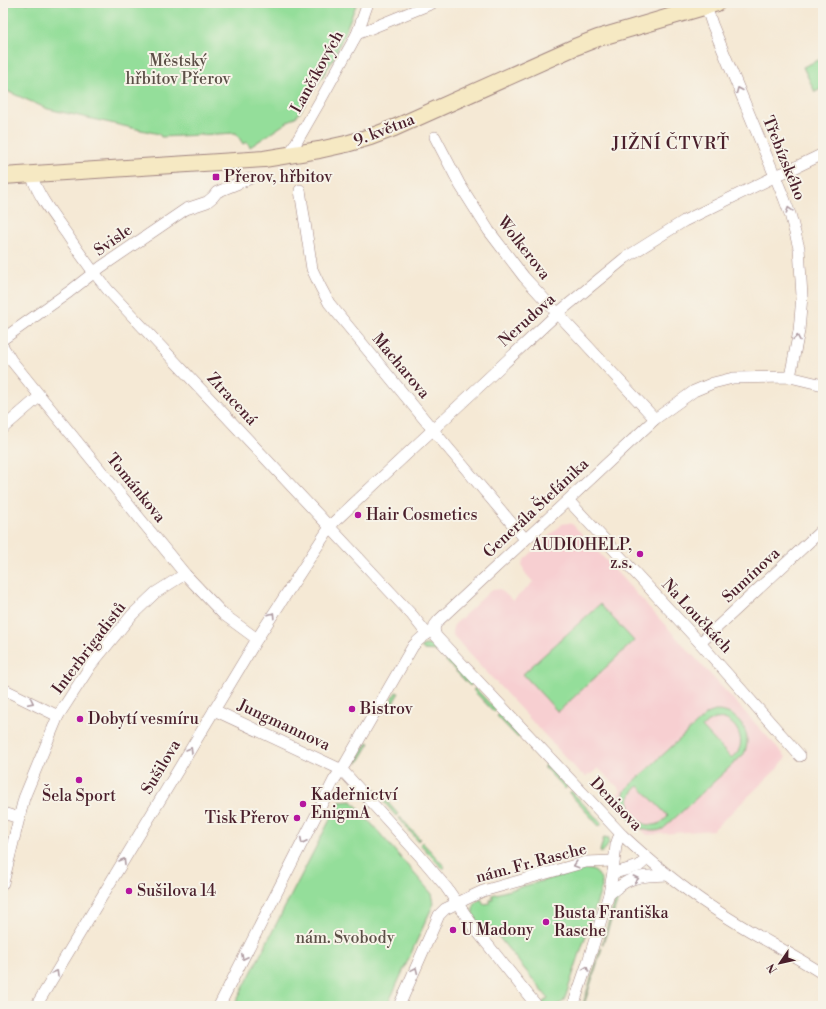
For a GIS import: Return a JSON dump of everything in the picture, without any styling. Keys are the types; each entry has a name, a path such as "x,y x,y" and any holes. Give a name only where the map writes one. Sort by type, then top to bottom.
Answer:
{"main road":[{"name":"9. května","path":"3,176 264,159 319,150 370,137 394,128 598,38 709,4"}],"street":[{"name":"Lančíkových","path":"289,155 357,34 368,3"},
{"path":"357,34 433,3"},
{"name":"Třebízského","path":"709,4 712,24 790,214 799,248 802,296 799,331 790,377"},
{"name":"Wolkerova","path":"435,136 460,185 489,231 524,277 655,419"},
{"name":"Nerudova","path":"330,527 558,313 624,258 684,221 823,154"},
{"name":"Ztracená","path":"31,174 36,188 45,203 94,273 108,290 412,615 431,632"},
{"name":"Svisle","path":"3,340 94,273 186,209 207,202 217,192 249,179"},
{"name":"Macharova","path":"300,190 312,269 329,303 525,539"},
{"name":"Tománkova","path":"3,346 11,360 185,574 223,614 256,639"},
{"name":"Generála Štefánika","path":"342,770 413,646 431,632 439,620 655,419 694,391 712,383 733,378 790,377 823,385"},
{"path":"3,428 40,396"},
{"name":"Na Loučkách","path":"568,500 700,643 800,756"},
{"name":"Sušilova","path":"36,1006 256,639 330,527"},
{"name":"Sumínova","path":"700,643 823,529"},
{"name":"Interbrigadistů","path":"3,884 24,798 58,716 92,665 132,615 155,593 185,574"},
{"name":"Denisova","path":"431,632 622,835 648,859 709,906 823,974"},
{"name":"Interbrigadistů","path":"3,689 58,716"},
{"name":"Jungmannova","path":"214,710 342,770"},
{"path":"219,1006 334,780 342,770 446,887 476,930 537,1006"},
{"path":"3,813 19,818"},
{"path":"573,1006 609,894 616,843 622,835"},
{"name":"nám. Fr. Rasche","path":"457,902 483,891 586,862 595,861 614,866 620,872 639,866 648,859"},
{"path":"609,894 630,880 636,878 667,875"},
{"path":"400,1006 440,915 457,902"},
{"name":"Denisova","path":"806,964 823,969"}],"shaded area":[{"path":"562,524 572,524 579,531 786,757 779,767 713,830 647,835 612,802 621,790 598,768 586,776 580,773 454,637 452,631 454,625 489,592 500,589 513,601 533,582 525,573 522,565 524,560"}],"green space":[{"name":"Městský hřbitov Přerov","path":"3,3 357,3 334,58 298,115 250,147 247,142 243,144 236,133 161,137 159,134 48,109 9,92 3,88"},
{"path":"823,58 823,88 815,92 803,67"},
{"path":"600,604 634,641 558,712 523,674"},
{"path":"425,645 435,646 443,652 441,654 437,651 424,650 421,647"},
{"path":"446,657 472,684 470,686 446,661"},
{"path":"475,688 496,710 494,712 473,690"},
{"path":"396,692 399,693 387,712 385,711"},
{"path":"715,711 731,714 742,724 747,738 747,746 744,754 663,829 654,831 638,827 626,814 623,806 623,797 626,789 707,714","holes":["715,719 729,721 738,732 741,742 740,747 731,758 702,727","639,786 668,816 665,820 655,825 647,825 637,819 631,810 629,800 633,792"]},
{"path":"499,714 520,736 518,738 497,716"},
{"path":"368,742 370,743 358,763 356,762"},
{"path":"546,764 567,787 565,789 544,767"},
{"path":"376,789 398,814 396,816 374,790"},
{"path":"571,791 602,824 599,826 569,793"},
{"name":"nám. Svobody","path":"352,801 432,894 434,903 387,1006 234,1006 339,802"},
{"path":"400,817 420,839 418,841 399,818"},
{"path":"604,837 609,838 606,848 601,853 600,851"},
{"path":"422,842 445,867 443,869 420,844"},
{"path":"585,869 592,870 600,876 602,887 564,1001 556,1005 547,1006 542,1003 548,998 489,925 483,930 480,926 473,914 474,906 481,899 484,904 490,903 490,900 493,899 492,895"},
{"path":"619,892 621,893 602,944 616,898"},
{"path":"601,947 602,948 584,1005 583,1004"}],"place":[{"name":"Přerov, hřbitov","path":"216,177"},
{"name":"Hair Cosmetics","path":"358,515"},
{"name":"AUDIOHELP, z.s.","path":"640,554"},
{"name":"Bistrov","path":"352,709"},
{"name":"Dobytí vesmíru","path":"80,719"},
{"name":"Šela Sport","path":"79,780"},
{"name":"Kadeřnictví EnigmA","path":"303,804"},
{"name":"Tisk Přerov","path":"297,818"},
{"name":"Sušilova 14","path":"129,891"},
{"name":"Busta Františka Rasche","path":"546,922"},
{"name":"U Madony","path":"453,930"}],"district":[{"name":"JIŽNÍ ČTVRŤ","path":"671,144"}]}
